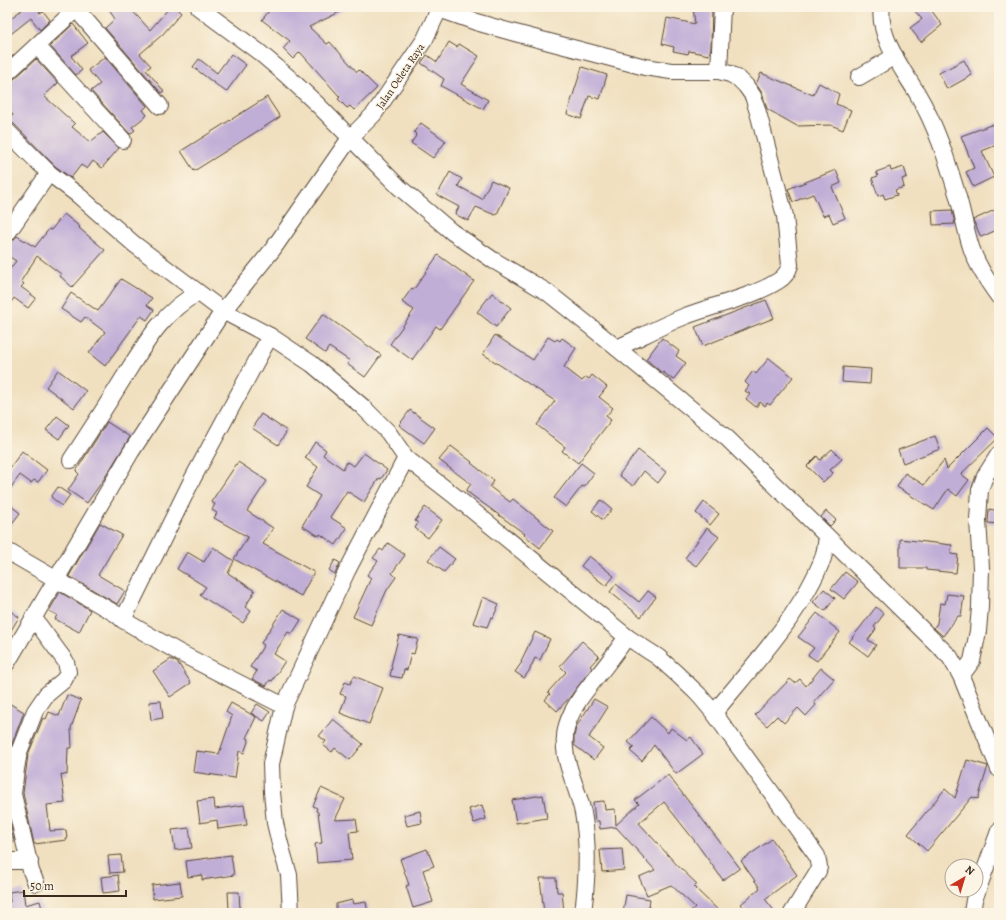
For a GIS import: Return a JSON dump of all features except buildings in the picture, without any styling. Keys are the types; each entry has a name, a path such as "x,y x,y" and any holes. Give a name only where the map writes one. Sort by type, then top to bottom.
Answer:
{"street":[{"path":"198,7 286,75 318,104 399,187 452,232 493,260 547,292 592,327 728,439 950,657 961,676 999,769"},
{"path":"720,71 722,7"},
{"path":"882,7 884,32 895,56 938,132 972,249 988,282 999,297"},
{"path":"440,8 476,22 644,67 671,71 720,71 730,74 746,86 753,96 785,216 790,265 788,271 784,277 777,282 758,291 683,317 617,348"},
{"name":"Jalan Oeleta Raya","path":"7,663 131,452 223,311 272,249 350,138 374,114 414,57 425,39 440,8"},
{"path":"7,73 76,9 160,106"},
{"path":"37,46 123,140"},
{"path":"858,77 895,56"},
{"path":"7,131 49,173 78,195 134,244 198,293 223,311 270,336 312,364 363,407 388,432 406,458 627,637 658,657 678,674 714,713 817,856 819,867 818,871 792,913"},
{"path":"7,234 49,173"},
{"path":"71,460 163,320 189,298 198,293"},
{"path":"123,620 193,478 270,336"},
{"path":"961,676 972,661 978,631 981,568 978,520 980,490 985,476 999,454"},
{"path":"291,913 289,875 277,830 272,792 271,764 284,706 347,571 406,458"},
{"path":"714,713 755,662 775,640 796,608 823,557 827,537"},
{"path":"7,551 116,614 123,620 180,654 284,706"},
{"path":"33,617 66,662 68,672 64,680 46,695 35,711 19,752 13,794 36,883"},
{"path":"583,913 586,863 584,828 580,800 570,774 566,757 565,737 567,724 574,708 627,637"},
{"path":"972,913 974,900 999,831"},
{"path":"7,862 30,861"}]}
